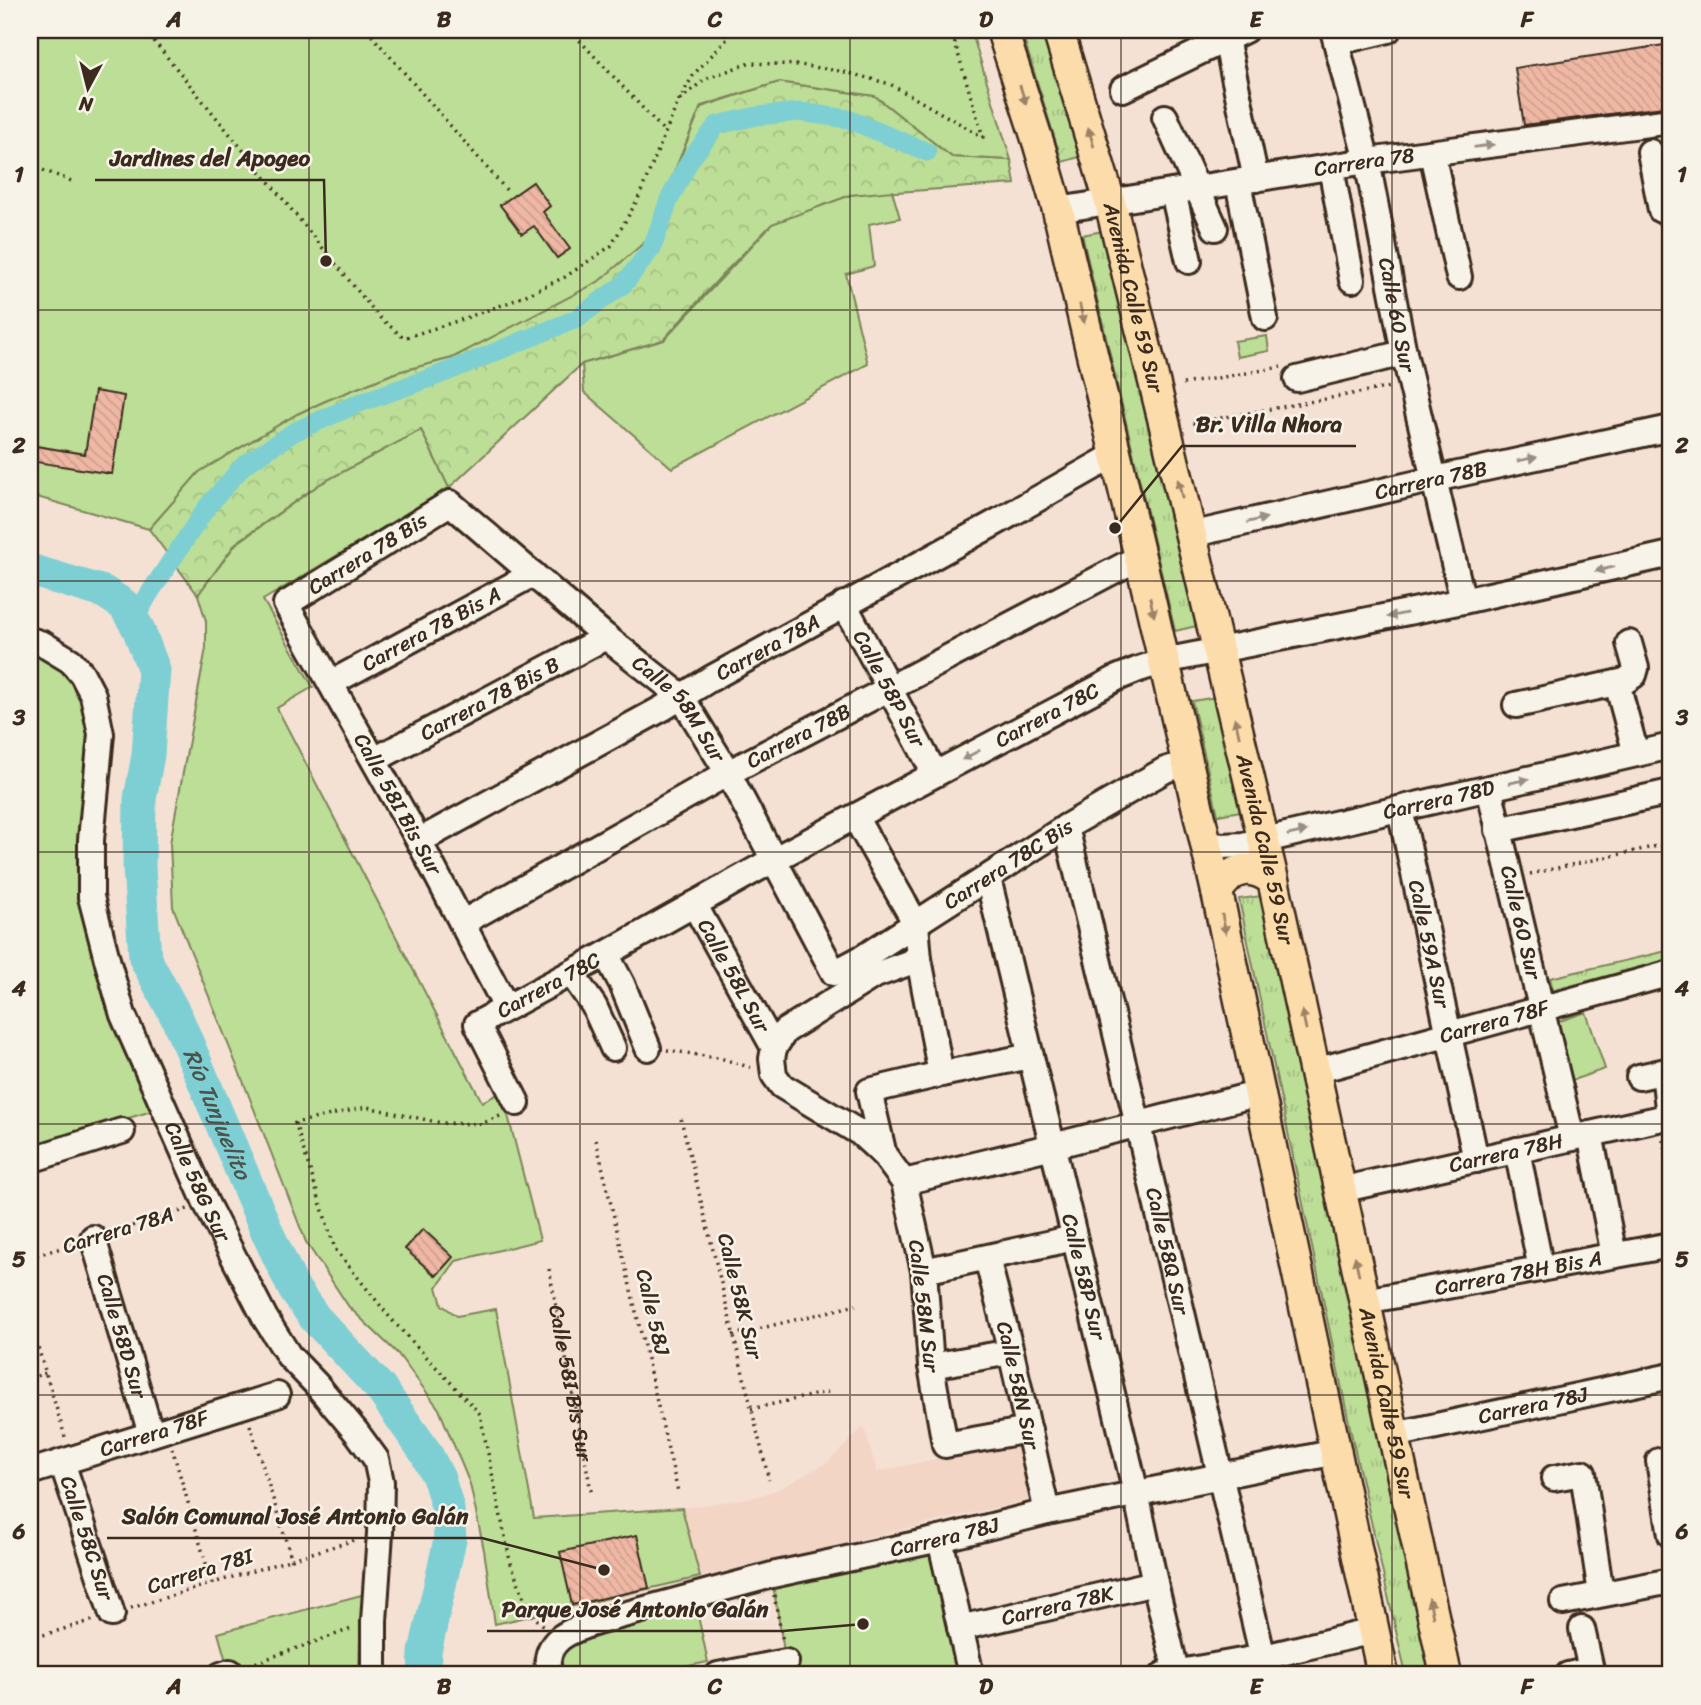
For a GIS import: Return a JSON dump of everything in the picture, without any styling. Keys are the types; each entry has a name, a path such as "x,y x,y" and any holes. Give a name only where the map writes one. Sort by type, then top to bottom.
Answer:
{"main road":[{"path":"1002,30 1058,210 1140,557 1217,892 1383,1675"},
{"name":"Avenida Calle 59 Sur","path":"1058,30 1110,202 1264,841 1446,1675"},
{"path":"1217,892 1224,880 1235,872 1248,869 1262,872 1273,880"}],"street":[{"path":"1336,36 1388,30"},
{"path":"1123,89 1235,34 1247,181 1265,318"},
{"name":"Calle 60 Sur","path":"1336,36 1367,161 1398,355 1435,479 1464,601"},
{"path":"1165,117 1184,190 1189,261"},
{"name":"Carrera 78","path":"1058,210 1367,161 1671,121"},
{"path":"1650,152 1664,182 1661,210"},
{"path":"1432,153 1459,277"},
{"path":"1331,167 1352,280"},
{"path":"1184,190 1214,228"},
{"path":"1297,379 1398,355"},
{"name":"Carrera 78B","path":"1190,536 1671,428"},
{"name":"Carrera 78A","path":"419,841 663,708 746,651 844,604 992,518 1115,455"},
{"name":"Calle 58M Sur","path":"450,503 606,637 681,696 728,774 834,973"},
{"name":"Carrera 78 Bis","path":"286,604 450,503"},
{"name":"Carrera 78C","path":"517,1103 477,1024 773,860 1117,678 1164,661 1464,601 1671,554"},
{"name":"Carrera 78B","path":"462,923 728,774 1140,557"},
{"name":"Carrera 78 Bis A","path":"331,683 533,574"},
{"name":"Calle 58I Bis Sur","path":"286,604 419,841 506,1007"},
{"name":"Calle 58P Sur","path":"844,604 935,774"},
{"name":"Carrera 78 Bis B","path":"374,760 606,637"},
{"name":"Calle 58G Sur","path":"30,640 71,662 82,674 93,695 100,734 91,840 91,897 124,1015 206,1203 265,1318 289,1356 349,1423 376,1459 381,1482 374,1675"},
{"path":"1516,705 1625,681 1634,676 1636,668 1629,643"},
{"path":"1617,683 1636,754"},
{"name":"Carrera 78D","path":"1206,844 1243,845 1264,841 1671,746"},
{"name":"Carrera 78C Bis","path":"834,973 867,967 916,924 1066,827 1165,770 1187,763"},
{"name":"Calle 60 Sur","path":"1489,788 1541,1009 1581,1136 1614,1255"},
{"path":"1498,831 1671,792"},
{"name":"Calle 59A Sur","path":"1400,809 1476,1160"},
{"path":"855,817 916,924 919,959 941,1074 1031,1056"},
{"name":"Calle 58Q Sur","path":"1066,827 1266,1666"},
{"name":"Calle 58P Sur","path":"988,878 1136,1493 1172,1674"},
{"name":"Calle 58L Sur","path":"694,904 774,1048"},
{"path":"606,954 622,984 648,1048"},
{"path":"884,1155 860,1133 782,1087 774,1075 772,1059 774,1048 785,1031 867,967 919,959"},
{"path":"571,973 594,1006 613,1048"},
{"name":"Carrera 78F","path":"1315,1071 1671,973"},
{"path":"1639,1077 1667,1071 1666,1117"},
{"name":"Calle 58M Sur","path":"941,1074 869,1091 884,1155 904,1182 924,1271 932,1366 945,1445 1029,1430"},
{"path":"904,1182 1259,1093"},
{"name":"Carrera 78H","path":"1340,1190 1666,1117"},
{"path":"30,1160 122,1131"},
{"path":"1517,1150 1541,1269"},
{"name":"Calle 58D Sur","path":"93,1238 159,1432"},
{"path":"924,1271 1074,1238"},
{"name":"Carrera 78H Bis A","path":"1365,1301 1671,1245"},
{"name":"Calle 58N Sur","path":"987,1258 1047,1512"},
{"path":"932,1366 1011,1352"},
{"name":"Carrera 78J","path":"1394,1435 1671,1376"},
{"name":"Carrera 78F","path":"30,1472 277,1395"},
{"name":"Carrera 78J","path":"558,1639 572,1630 597,1622 772,1575 940,1539 1047,1512 1336,1452"},
{"path":"1671,1458 1659,1461 1671,1535"},
{"name":"Calle 58C Sur","path":"67,1460 112,1614"},
{"path":"1554,1478 1583,1473 1601,1594"},
{"path":"940,1539 971,1675"},
{"path":"1563,1602 1671,1581"},
{"name":"Carrera 78K","path":"960,1628 1155,1583"},
{"path":"1568,1675 1591,1670 1581,1629"},
{"path":"1172,1674 1266,1666 1373,1631"},
{"path":"549,1675 547,1667 550,1653 558,1639"},
{"path":"718,1675 786,1662"}],"path":[{"path":"145,30 379,317 404,338 513,301 565,277 611,246 638,199 678,102 694,74 729,37 731,30"},
{"path":"367,30 509,193"},
{"path":"569,30 665,132"},
{"path":"678,102 705,79 748,63 800,65 845,72 890,85 983,137 951,30"},
{"path":"30,164 74,182"},
{"path":"1193,423 1398,386 1398,355"},
{"path":"1509,878 1671,843"},
{"path":"648,1048 683,1051 723,1059 774,1075"},
{"path":"517,1103 499,1117 481,1124 441,1124 366,1107 295,1123 335,1249 392,1320 480,1414 510,1561 530,1613 558,1639"},
{"path":"1666,1117 1671,1189"},
{"name":"Calle 58K Sur","path":"681,1119 769,1480"},
{"name":"Calle 58J","path":"596,1140 678,1492"},
{"name":"Carrera 78A","path":"30,1258 206,1203"},
{"name":"Calle 58I Bis Sur","path":"549,1269 592,1496"},
{"path":"733,1335 856,1305"},
{"name":"Calle 58C Sur","path":"30,1321 67,1460"},
{"path":"30,1378 46,1373"},
{"path":"751,1409 832,1391"},
{"path":"243,1405 292,1560"},
{"path":"159,1432 212,1584"},
{"name":"Carrera 78I","path":"30,1639 380,1533"},
{"path":"772,1575 786,1662"},
{"path":"227,1674 374,1621"}],"shaded area":[{"path":"864,1426 877,1472 1019,1440 1032,1499 700,1577 682,1508 755,1497 779,1489 829,1461"}],"green space":[{"path":"30,30 971,30 1011,160 952,157 875,96 779,82 701,106 646,241 598,282 452,358 397,372 297,414 199,472 149,529 30,495"},
{"path":"1021,30 1046,30 1086,155 1062,162"},
{"path":"779,82 875,96 952,157 1011,160 1015,184 851,195 772,224 663,340 582,364 449,488 421,430 320,484 236,543 198,595 149,529 199,472 297,414 325,401 397,372 452,358 646,241 701,107"},
{"path":"892,191 900,218 869,224 874,266 846,274 868,364 672,468 584,392 582,364 664,340 772,224 851,195"},
{"path":"1103,231 1201,625 1175,631 1082,235"},
{"path":"1267,336 1269,351 1237,357 1234,341"},
{"path":"421,430 449,488 263,600 313,687 277,708 482,1102 502,1092 540,1240 456,1261 437,1287 442,1305 457,1316 496,1309 534,1518 682,1508 700,1577 495,1624 484,1550 470,1484 439,1409 398,1354 349,1307 306,1242 173,907 170,843 206,648 206,621 198,595 236,544 320,484"},
{"path":"30,651 40,654 70,673 86,705 92,751 83,884 155,1110 30,1148"},
{"path":"1217,697 1241,811 1218,815 1192,701"},
{"path":"1261,896 1432,1675 1406,1675 1353,1442 1239,899"},
{"path":"1671,950 1671,966 1555,998 1550,978"},
{"path":"1586,1012 1605,1069 1573,1080 1554,1023"},
{"path":"932,1553 959,1675 788,1675 773,1585"},
{"path":"365,1594 359,1675 230,1675 218,1633"},
{"path":"697,1611 708,1662 645,1675 565,1675 560,1655 578,1634"}],"building":[{"path":"1671,44 1671,106 1524,125 1515,68"},
{"path":"533,182 550,206 543,212 570,249 557,258 534,226 522,234 500,205"},
{"path":"95,391 124,396 112,474 30,461 30,445 85,454"},
{"path":"423,1229 453,1257 436,1276 405,1249"},
{"path":"637,1535 649,1588 572,1605 560,1552"}],"waterway":[{"path":"134,620 207,507 244,465 294,432 359,403 439,375 576,319 624,284 652,248 669,200 690,160 717,125 757,116 800,112 848,119 927,152"},
{"name":"Río Tunjuelito","path":"30,570 104,592 124,605 138,628 154,670 148,755 140,799 139,867 145,958 177,1018 294,1289 315,1318 381,1389 426,1453 439,1479 448,1509 450,1540 425,1652 424,1675"}],"place":[{"name":"Jardines del Apogeo","path":"326,261"},
{"name":"Br. Villa Nhora","path":"1115,528"},
{"name":"Salón Comunal José Antonio Galán","path":"604,1570"},
{"name":"Parque José Antonio Galán","path":"863,1624"}]}
